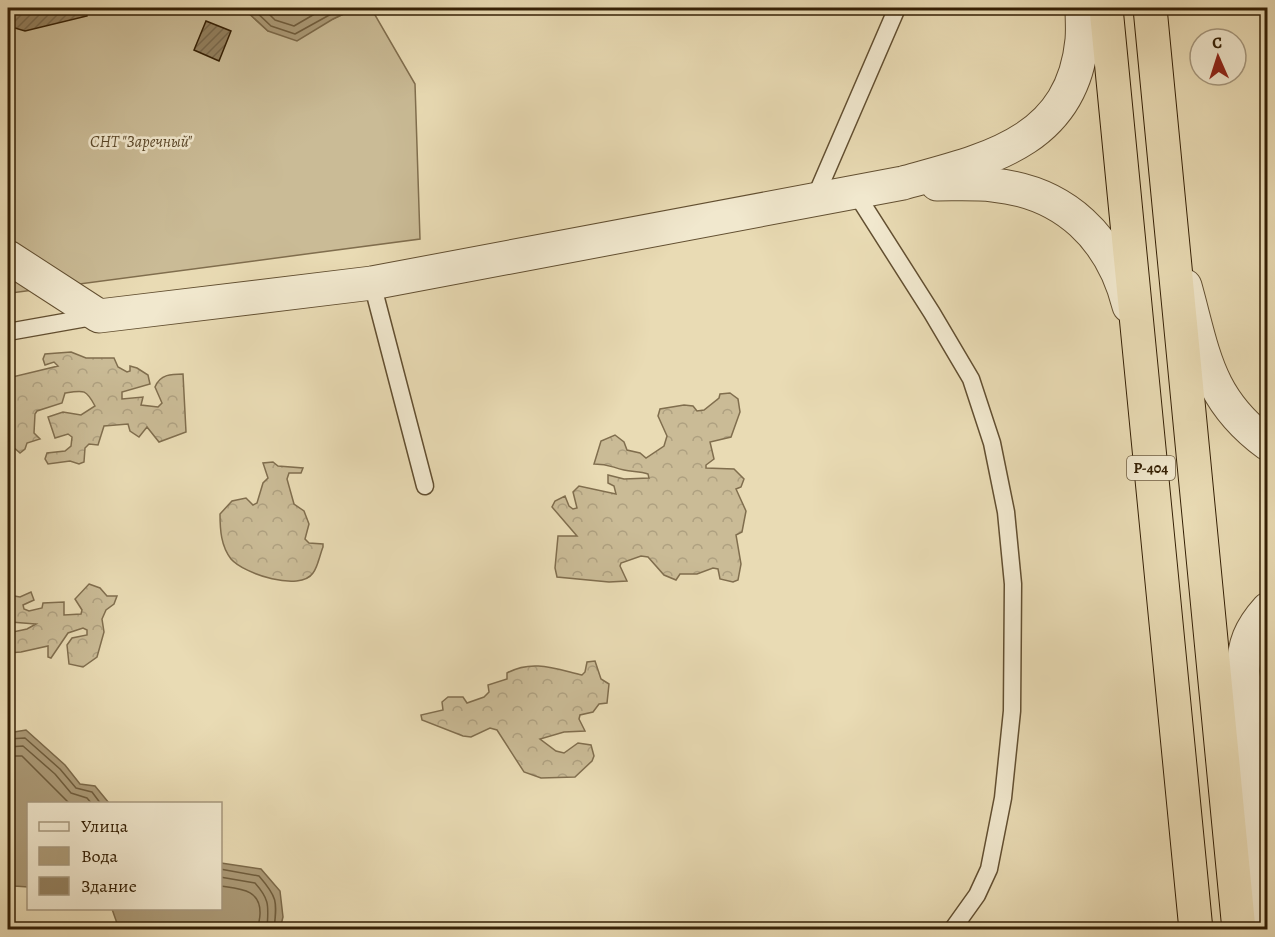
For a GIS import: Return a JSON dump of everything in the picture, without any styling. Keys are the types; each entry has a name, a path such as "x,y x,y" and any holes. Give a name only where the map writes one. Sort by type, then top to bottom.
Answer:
{"highway":[{"name":"Р-404","path":"1106,8 1196,930"},
{"name":"Р-404","path":"1150,8 1239,930"}],"street":[{"path":"8,256 99,316 372,283 903,183 976,162 1015,146 1042,127 1059,106 1072,84 1083,39 1082,8"},
{"path":"903,183 994,185 1026,191 1050,200 1075,216 1104,247 1115,265 1124,284 1139,343"},
{"path":"1172,236 1211,377 1223,400 1246,429 1268,444"},
{"path":"1257,930 1254,814 1243,671 1244,652 1257,621 1268,609"}],"lane":[{"path":"814,200 897,8"},
{"path":"855,192 971,379 992,443 1006,512 1013,584 1012,711 1003,798 989,869 977,895 952,930"},
{"path":"372,283 425,486"},
{"path":"8,332 99,316"}],"green space":[{"name":"СНТ \"Заречный\"","path":"8,8 243,8 268,31 333,19 356,8 371,8 415,84 420,239 11,293 8,290"},
{"path":"71,352 86,358 114,358 118,367 127,372 130,371 130,366 148,375 150,384 122,392 122,399 143,397 141,405 158,407 162,403 155,387 160,379 183,374 186,432 159,442 147,427 139,437 130,431 128,424 104,426 98,445 89,444 85,448 84,462 48,464 45,459 47,453 65,451 71,446 72,437 68,434 55,438 48,417 63,412 81,415 95,406 84,392 71,392 65,393 62,403 37,411 34,433 40,439 27,443 25,449 20,453 11,445 13,437 8,435 8,378 58,366 54,362 45,365 43,359 45,354"},
{"path":"730,393 738,399 740,412 731,437 710,442 714,459 706,465 706,468 734,469 744,479 741,487 736,489 746,511 742,532 736,535 741,564 738,580 733,582 720,579 718,569 713,568 697,574 680,574 676,580 664,575 648,557 641,556 621,563 620,566 627,581 609,582 557,577 555,568 558,536 577,536 552,507 555,501 565,496 569,506 573,509 577,508 573,492 579,486 616,494 614,486 608,483 608,475 624,479 649,478 645,473 594,464 601,441 615,435 624,442 627,450 640,453 646,458 664,446 667,436 658,416 660,409 684,405 693,406 697,411 704,410 719,398 720,394"},
{"path":"273,462 278,466 303,468 301,473 289,473 287,479 294,504 304,511 309,524 305,539 309,543 323,544 313,573 297,581 272,579 238,565 225,549 222,538 220,514 232,501 246,498 253,505 257,503 263,483 268,478 263,463"},
{"path":"89,584 100,588 107,596 117,596 114,604 106,610 102,619 104,632 97,657 83,667 69,664 67,645 72,638 87,635 87,630 83,628 68,633 51,658 48,657 48,646 8,653 8,633 27,629 36,624 11,622 13,612 8,608 8,595 20,597 31,592 34,600 23,605 24,609 29,611 42,608 43,603 64,602 64,615 81,614 82,610 75,599"},
{"path":"595,661 601,679 609,684 607,703 599,704 593,712 580,715 579,719 585,731 564,732 540,739 556,751 564,753 578,743 591,745 594,756 592,761 575,777 541,778 524,772 497,730 490,728 471,737 463,736 422,720 421,715 443,710 442,702 448,697 463,697 467,703 484,697 489,692 488,685 507,679 507,673 516,669 544,666 582,675 587,662"}],"water":[{"path":"243,8 356,8 297,41 268,31"},
{"path":"26,730 65,765 80,784 95,786 108,802 27,802 27,887 14,886 8,881 8,733"},
{"path":"222,863 261,869 280,891 283,917 280,929 119,929 112,910 222,910"}],"building":[{"path":"8,8 86,8 87,16 25,31 8,26"},
{"path":"206,21 231,31 219,61 194,50"}]}
